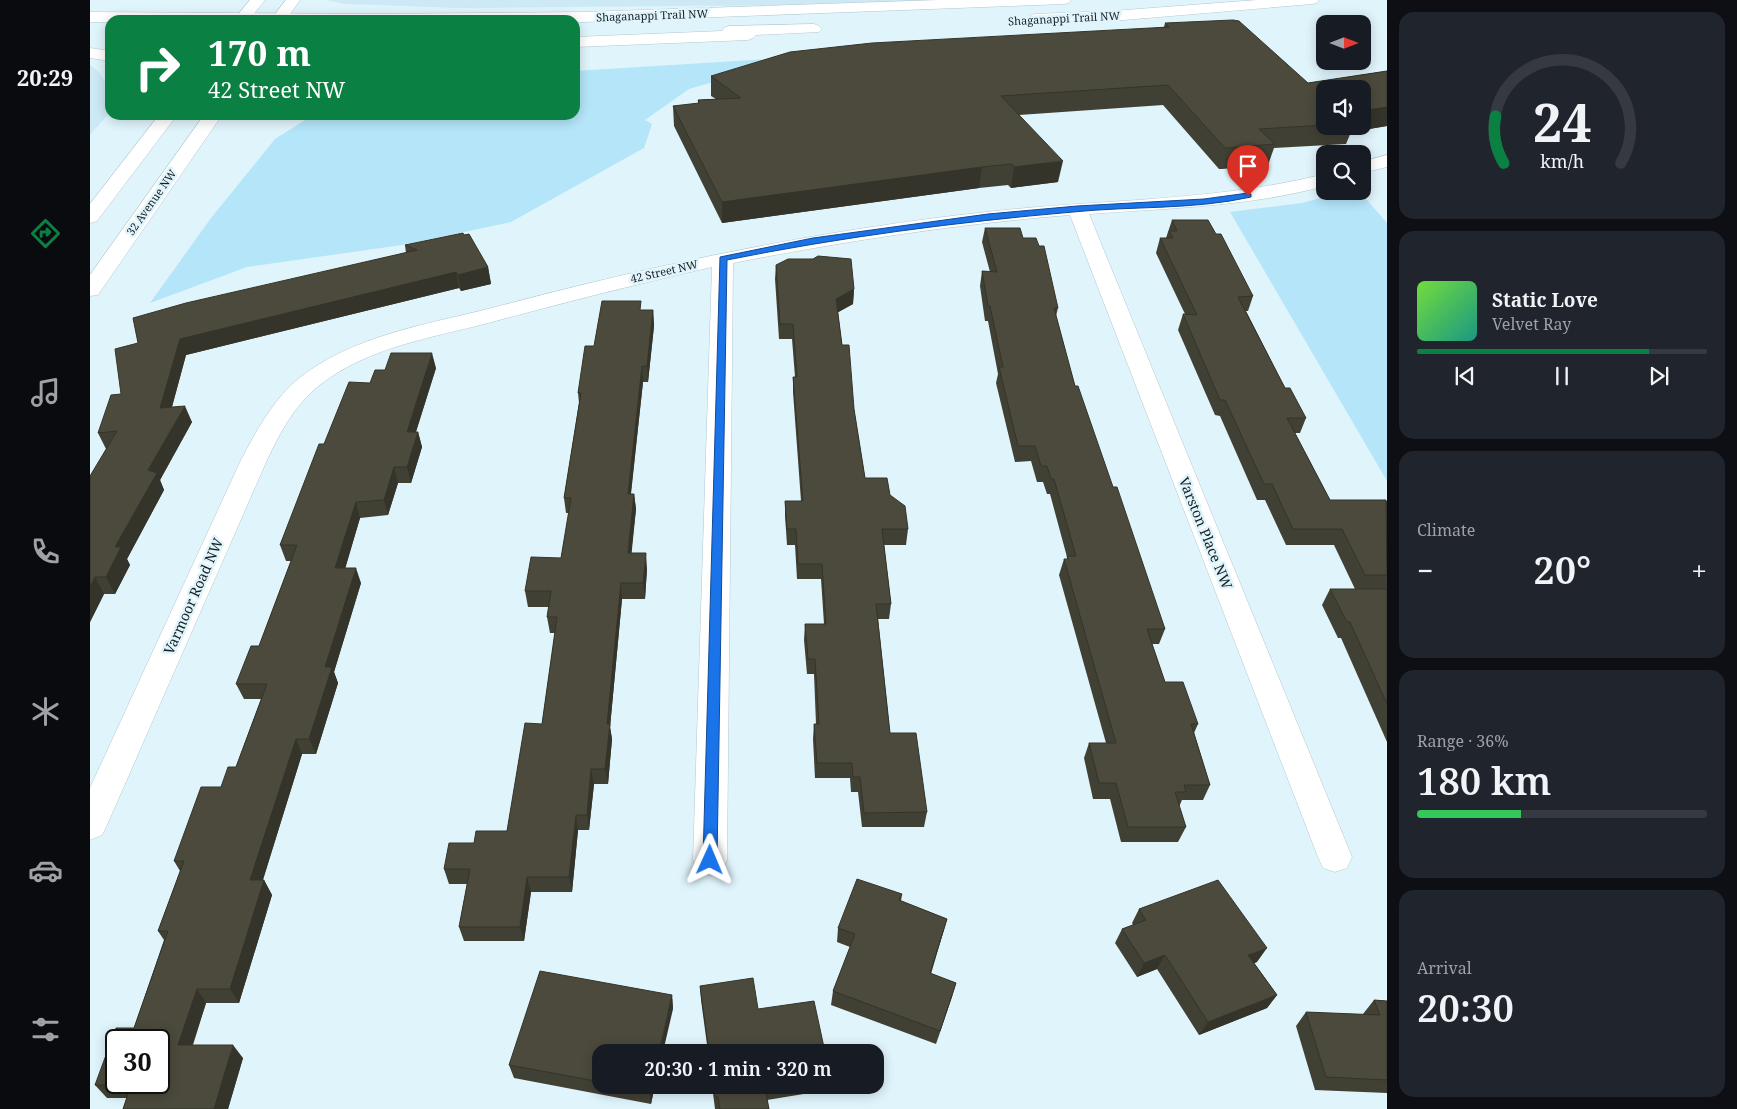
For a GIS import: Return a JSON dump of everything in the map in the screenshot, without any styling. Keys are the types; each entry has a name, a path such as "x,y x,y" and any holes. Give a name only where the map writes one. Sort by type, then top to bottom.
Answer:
{"main road":[{"path":"246,15 258,0"},
{"path":"283,15 293,0"},
{"name":"Shaganappi Trail NW","path":"580,17 1064,0"},
{"name":"Shaganappi Trail NW","path":"1024,20 1112,16 1312,0"},
{"path":"90,9 156,3"},
{"path":"323,5 336,8 387,10 668,8 698,13"},
{"name":"Shaganappi Trail NW","path":"90,17 105,17"},
{"name":"Shaganappi Trail NW","path":"580,31 769,31 828,28"},
{"path":"580,42 748,35 769,31"},
{"path":"90,53 105,55"},
{"path":"90,217 163,120"},
{"name":"32 Avenue NW","path":"90,290 208,121"},
{"path":"1371,165 1387,161"},
{"name":"42 Street NW","path":"313,378 352,356 389,343 530,304 664,271 813,240 988,217 1231,198 1316,182"},
{"name":"Varston Place NW","path":"1077,209 1335,857"},
{"path":"710,860 723,258"},
{"name":"Varmoor Road NW","path":"90,825 254,460 286,402 313,378"}],"shaded area":[{"path":"327,0 973,0 891,4 462,8 344,4"},
{"path":"798,57 689,89 645,120 652,124 644,148 511,222 402,245 247,267 150,303 211,218 275,139 305,120 580,120 580,71"},
{"path":"90,65 100,73 105,82 105,118 90,135"},
{"path":"1316,199 1367,200 1387,223 1387,481 1230,212 1302,203"}],"building":[{"path":"1239,21 1308,83 1316,82 1316,126 1259,129 1275,144 1225,148 1168,85 1001,96 1063,161 1014,167 1012,164 982,167 722,202 673,106 699,103 698,100 741,98 711,76 790,52 872,43 1169,27 1165,23"},
{"path":"1387,71 1387,107 1371,110 1371,80 1328,80"},
{"path":"1172,220 1208,220 1216,234 1221,234 1253,296 1238,297 1285,388 1290,388 1306,418 1287,418 1330,500 1386,500 1387,575 1365,575 1342,529 1293,529 1272,484 1264,484 1225,400 1220,400 1183,314 1197,315 1160,238 1173,238 1169,231 1177,231"},
{"path":"985,228 1020,228 1023,238 1036,238 1039,246 1044,246 1058,308 1054,308 1075,386 1078,386 1113,487 1117,487 1165,629 1147,629 1165,682 1183,682 1198,724 1191,724 1210,785 1184,785 1186,792 1175,792 1186,827 1128,827 1116,783 1099,783 1089,743 1116,743 1064,559 1068,559 1067,556 1076,556 1054,479 1051,479 1047,466 1041,466 1035,446 1018,446 999,367 1003,367 990,306 988,306 982,271 997,272"},
{"path":"463,233 464,235 469,234 488,267 458,275 456,272 180,339 160,408 185,406 148,470 157,473 115,547 121,547 106,577 95,577 90,586 90,476 117,431 98,433 111,395 121,394 115,349 138,343 133,318 186,303 417,250 405,245"},
{"path":"818,256 851,259 854,289 836,299 842,345 849,345 854,409 865,478 887,478 890,495 905,506 908,529 882,529 891,604 876,604 890,733 916,733 927,812 864,813 860,777 853,777 852,763 817,763 814,724 819,724 815,659 808,659 805,624 826,624 822,564 798,564 796,529 787,529 785,501 803,501 793,377 797,377 793,324 780,324 776,265 788,259 813,259"},
{"path":"602,301 641,301 640,310 653,310 647,366 642,366 628,494 634,494 628,553 646,553 643,583 621,583 607,724 610,724 605,769 591,769 587,815 576,815 569,877 527,877 520,927 459,927 470,869 444,869 449,843 474,843 476,831 507,831 525,723 542,724 557,617 547,617 551,591 525,591 531,557 561,558 571,498 564,498 581,393 578,393 585,346 594,346"},
{"path":"391,353 432,353 407,432 418,432 407,467 394,467 384,500 356,502 335,568 356,568 325,667 332,667 309,739 296,739 250,880 264,880 230,989 197,989 178,1045 233,1045 214,1109 123,1109 128,1094 170,1094 170,1029 116,1029 134,1028 168,931 158,931 184,861 174,861 201,787 221,787 228,767 236,767 267,684 236,684 251,646 259,646 297,545 280,545 319,444 324,444 349,382 370,383 375,370 385,370"},
{"path":"1330,589 1387,589 1387,704 1350,622 1347,622"},
{"path":"857,879 902,894 899,900 947,919 930,973 956,983 940,1031 833,991 855,934 838,928"},
{"path":"1218,880 1267,948 1248,955 1277,995 1208,1022 1165,955 1144,963 1122,929 1146,920 1139,909"},
{"path":"540,971 672,995 661,1044 592,1044 592,1080 509,1065"},
{"path":"753,978 758,1009 814,1001 823,1044 708,1044 700,986"},
{"path":"1374,1000 1387,1001 1387,1080 1326,1077 1306,1012 1380,1015"},
{"path":"105,1058 105,1085 95,1085"},
{"path":"714,1094 766,1094 769,1109 720,1109 718,1097 715,1097"}],"route":[{"path":"710,860 723,258 813,240 988,217 1077,209 1175,204 1248,196"}]}
